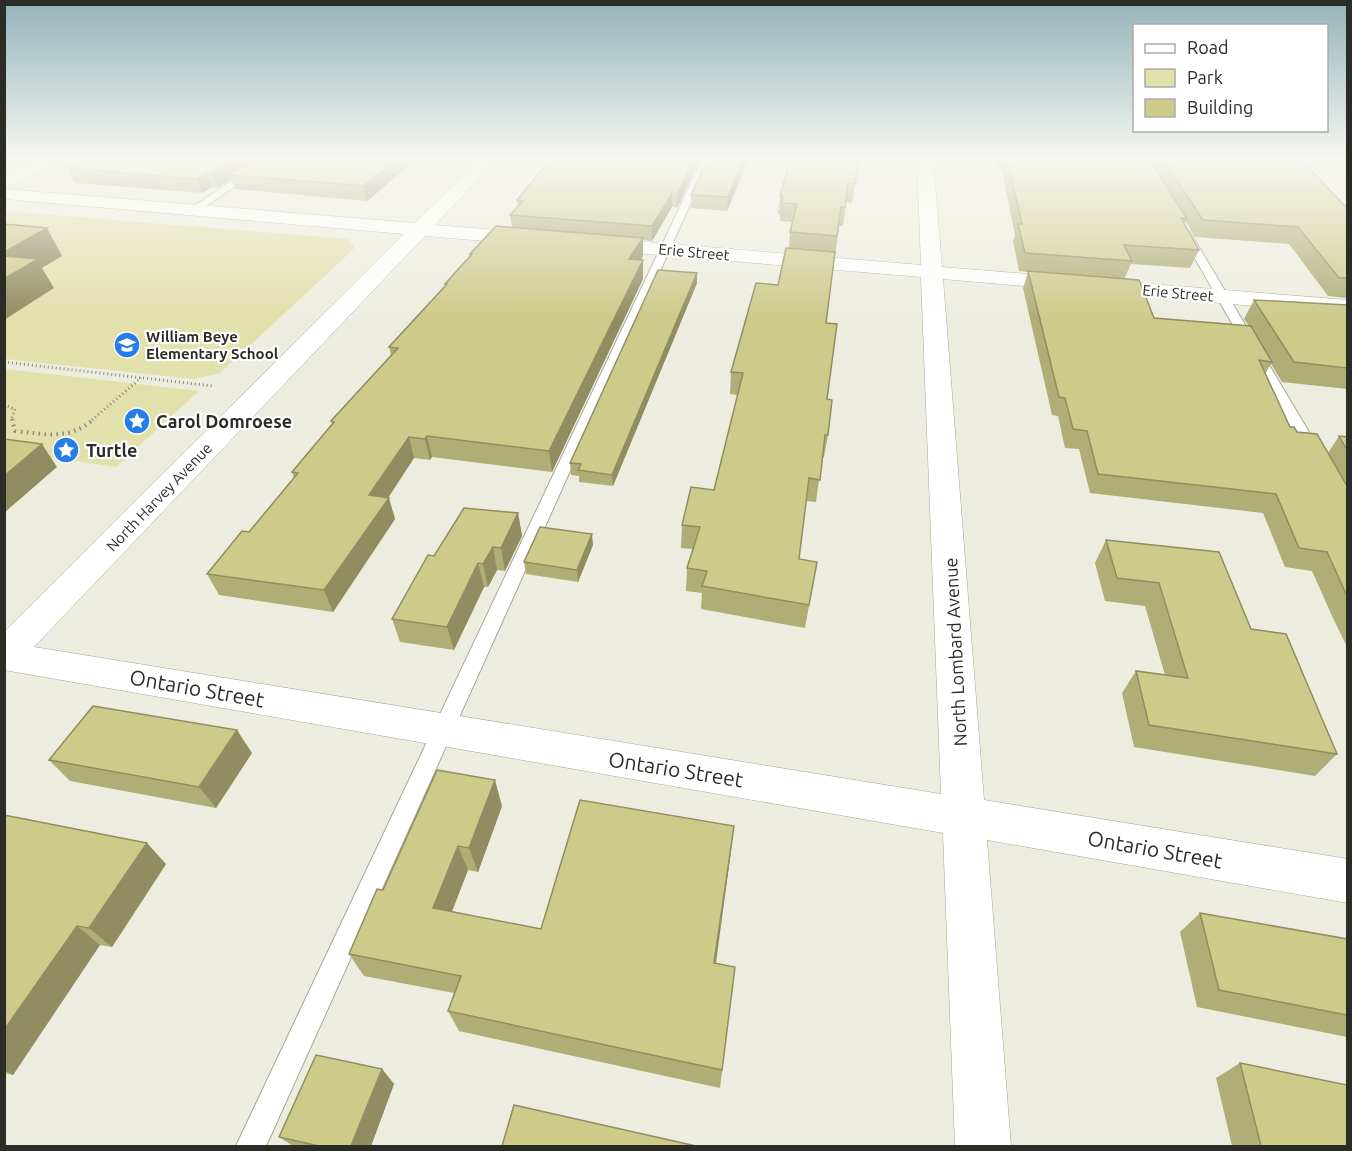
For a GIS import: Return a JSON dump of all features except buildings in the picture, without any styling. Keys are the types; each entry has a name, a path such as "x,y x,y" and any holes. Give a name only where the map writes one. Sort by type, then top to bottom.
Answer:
{"street":[{"path":"213,212 549,240"},
{"name":"North Harvey Avenue","path":"4,656 437,212"},
{"name":"North Lombard Avenue","path":"929,212 982,1146"},
{"name":"Erie Street","path":"584,243 1347,307"},
{"name":"Ontario Street","path":"4,656 1347,881"}],"lane":[{"path":"251,1146 682,212"},
{"path":"1176,218 1318,461"}],"path":[{"path":"4,362 213,386"},
{"path":"4,405 15,409 11,421 15,431 64,435 84,427 141,378"}],"green space":[{"name":"William Beye Elementary School","path":"4,212 348,239 355,248 220,373 193,379 5,359 5,320 39,271 61,256 5,250"},
{"path":"5,369 199,391 116,467 5,451"}],"place":[{"name":"William Beye Elementary School","path":"127,345"},
{"name":"Carol Domroese","path":"137,421"},
{"name":"Turtle","path":"66,450"}]}
